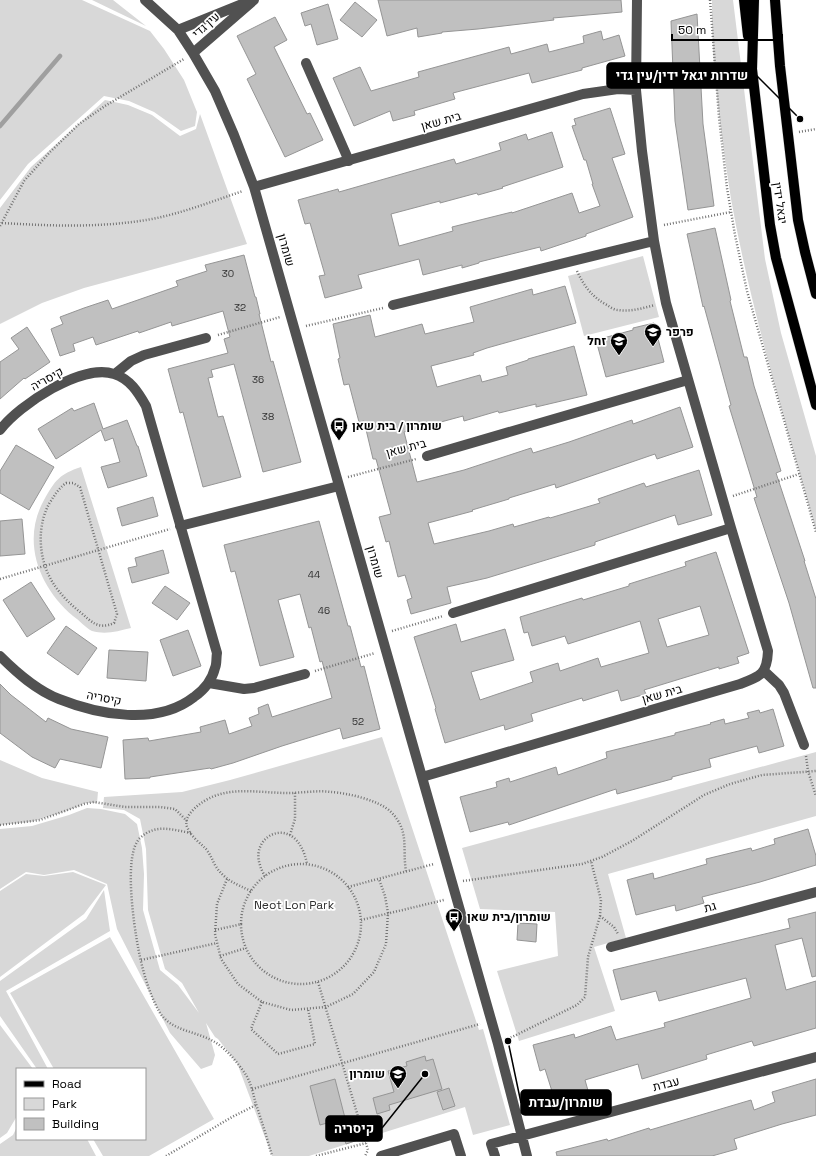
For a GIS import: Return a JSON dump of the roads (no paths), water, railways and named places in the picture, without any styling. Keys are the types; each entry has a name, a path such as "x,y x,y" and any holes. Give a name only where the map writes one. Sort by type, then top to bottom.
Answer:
{"main road":[{"path":"744,0 752,68"},
{"name":"יגאל ידין","path":"754,0 752,68 763,174 771,232 778,266 816,405"},
{"name":"יגאל ידין","path":"775,0 798,220 816,294"}],"street":[{"name":"שומרון","path":"145,0 178,30 193,53 215,91 254,187 492,1021 527,1156"},
{"name":"עין גדי","path":"178,30 253,0"},
{"name":"עין גדי","path":"193,53 253,0"},
{"path":"637,0 636,90 652,228 666,303 722,499 768,651 767,663 764,671 779,685 784,693 804,745"},
{"path":"306,63 349,161"},
{"name":"בית שאן","path":"254,187 583,94 618,89 636,90"},
{"path":"393,305 654,241"},
{"path":"115,374 131,361 144,355 206,338"},
{"name":"קיסריה","path":"0,430 22,409 48,390 72,379 89,374 104,372 115,374 131,383 146,406 217,653 215,668 209,683 200,693 177,708 135,716 111,714 86,709 58,699 17,673 0,656"},
{"name":"בית שאן","path":"426,456 688,380"},
{"path":"180,526 338,483"},
{"path":"453,613 731,528"},
{"name":"בית שאן","path":"422,777 740,684 752,679 764,671"},
{"path":"209,683 244,689 254,688 305,674"},
{"name":"גת","path":"611,946 816,892"},
{"name":"עבדת","path":"494,1156 491,1144 816,1057"},
{"path":"381,1156 454,1134 461,1156"}],"waterway":[{"path":"0,126 60,56"}],"place":[{"name":"שדרות יגאל ידין/עין גדי","path":"800,119"},
{"name":"פרפר","path":"653,347"},
{"name":"זחל","path":"619,356"},
{"name":"שומרון / בית שאן","path":"339,441"},
{"name":"שומרון/בית שאן","path":"454,932"},
{"name":"שומרון/עבדת","path":"508,1041"},
{"name":"קיסריה","path":"425,1074"},
{"name":"שומרון","path":"398,1089"}],"park label":[{"name":"Neot Lon Park","path":"294,905"}]}
